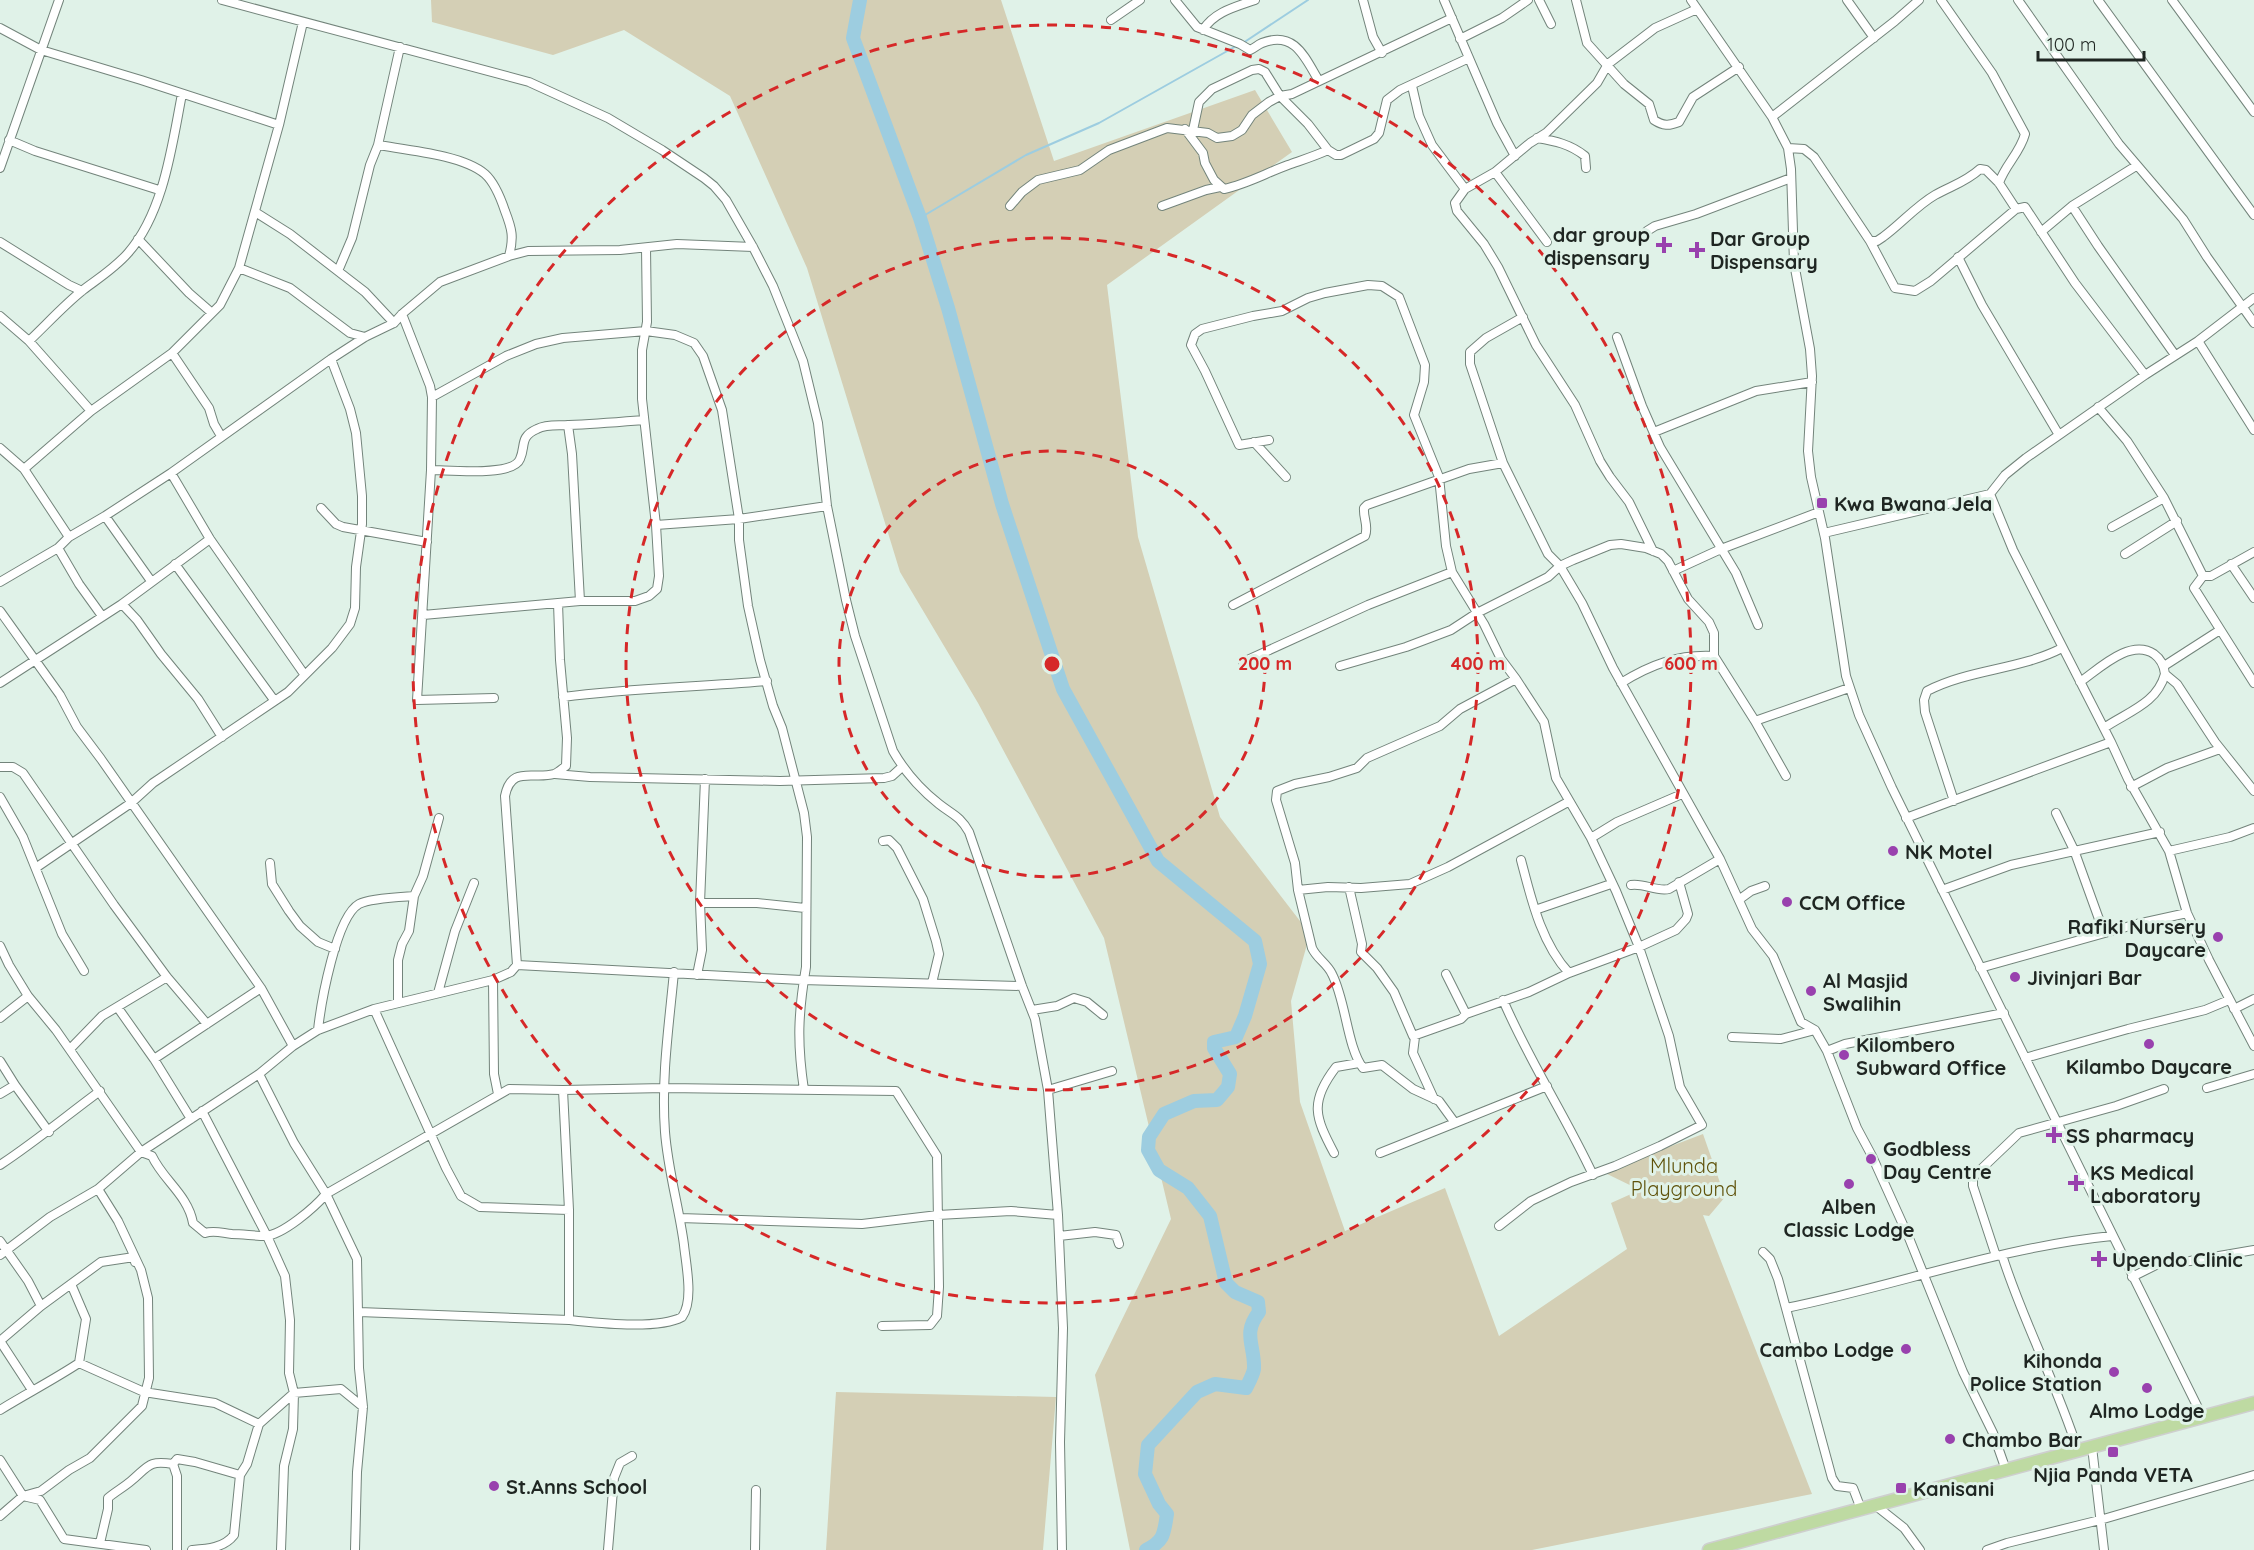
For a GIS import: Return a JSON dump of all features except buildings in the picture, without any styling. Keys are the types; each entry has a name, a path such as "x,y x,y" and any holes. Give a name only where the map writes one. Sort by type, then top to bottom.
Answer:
{"highway":[{"path":"1708,1550 2254,1403"}],"street":[{"path":"0,168 59,0"},
{"path":"222,0 530,82 608,118 670,155 714,186 732,209 753,247 773,286 803,361 818,423 827,506 855,636 893,751 902,767 921,789 940,806 962,820 969,832 1038,1029 1048,1090 1059,1236 1063,1328 1060,1442 1062,1550"},
{"path":"1112,20 1140,0"},
{"path":"1175,0 1197,27 1224,39 1230,39 1250,50 1263,42 1278,39 1296,45 1304,53 1319,81"},
{"path":"1203,30 1209,20 1218,14 1255,0"},
{"path":"1363,0 1373,37 1382,53"},
{"path":"1444,0 1497,123 1515,156"},
{"path":"1460,39 1502,18 1528,0"},
{"path":"1539,0 1551,24"},
{"path":"1576,0 1587,43 1624,84 1649,104 1654,120 1667,126 1679,122 1693,97 1701,90 1739,67"},
{"path":"1691,0 1772,117 1788,148 1794,263 1810,349 1812,382 1808,452 1824,533 1849,688 1906,818 2203,1418"},
{"path":"1847,0 1874,38"},
{"path":"1772,117 1919,0"},
{"path":"1941,0 1992,73 2025,134 2022,145 1999,183"},
{"path":"2018,0 2136,166 2183,219 2254,323"},
{"path":"2098,0 2254,215"},
{"path":"2172,0 2254,112"},
{"path":"1653,551 1629,502 1610,477 1575,405 1546,364 1484,244 1455,207 1456,199 1466,189 1495,172 1546,133 1597,83 1608,64 1655,28 1697,9"},
{"path":"1010,206 1022,192 1038,180 1080,170 1109,150 1167,128 1208,133 1217,138 1232,136 1242,130 1252,115 1280,96 1292,94 1452,18"},
{"path":"24,469 91,411 172,353 220,305 240,268 279,125 303,22"},
{"path":"0,28 41,50 279,125"},
{"path":"338,271 352,238 365,184 378,145 400,47"},
{"path":"1189,130 1199,102 1212,89 1252,70 1259,69 1266,72 1280,96 1308,124 1329,150 1336,155 1341,155 1374,139 1381,128 1387,100 1400,90 1469,58"},
{"path":"1412,86 1419,116 1432,145 1466,189"},
{"path":"29,341 82,291 109,272 138,239 152,214 166,169 182,93"},
{"path":"1189,130 1203,153 1205,163 1224,189 1329,150"},
{"path":"1537,138 1566,144 1576,149 1585,156 1586,168"},
{"path":"9,140 34,151 159,190"},
{"path":"378,145 452,160 487,176 501,199 509,220 513,238 509,256"},
{"path":"1788,148 1804,149 1814,157 1870,241 1897,289 1909,291 1920,289 2016,209 2025,207 2075,283 2145,375"},
{"path":"2041,232 2072,206 2136,166"},
{"path":"1870,241 1877,241 1884,237 1929,200 1970,178 1980,169 1986,170 1999,183 2016,209"},
{"path":"1495,172 1547,242"},
{"path":"1647,231 1655,226 1696,214 1791,178"},
{"path":"1162,206 1220,186"},
{"path":"2072,206 2175,355"},
{"path":"255,212 290,234 365,292 394,323"},
{"path":"138,239 189,293 212,312"},
{"path":"0,242 82,291"},
{"path":"0,582 58,548 69,537 171,473 331,359 365,337 394,323 440,282 509,256 538,250 646,248 677,244 753,247"},
{"path":"423,615 580,601 635,601 649,596 657,589 659,576 656,525 643,420 641,362 646,331 646,248"},
{"path":"1958,257 1982,305 2059,435"},
{"path":"240,268 290,288 350,333 365,337"},
{"path":"1269,440 1241,447 1235,440 1191,345 1195,334 1202,329 1282,311 1308,298 1325,293 1368,285 1382,286 1399,297 1425,366 1424,382 1414,414 1435,464 1439,480 1446,546 1452,572 1496,646 1501,660 1544,722 1556,778 1591,838 1639,947 1669,1036 1680,1087 1702,1125 1660,1146 1531,1201 1499,1226"},
{"path":"1824,533 1990,494 2014,467 2098,407 2198,341 2254,298"},
{"path":"402,314 430,386 432,397 431,470 417,700 494,698"},
{"path":"0,316 29,341 91,411"},
{"path":"1523,317 1486,338 1470,352 1470,364 1503,463 1548,554 1560,566 1582,603 1621,683 1720,859 1752,929 1770,951 1779,967 1801,1022 1815,1030 1827,1051 1857,1128 1872,1156 1968,1382 1993,1433 2006,1470"},
{"path":"432,397 506,356 536,344 600,334 646,331 675,335 694,343 703,356 722,410 739,519 739,540 748,606 760,660 790,760 807,837 806,967 802,980 798,1029 804,1090"},
{"path":"1617,337 1642,406 1670,465 1736,573 1758,625"},
{"path":"2198,341 2254,430"},
{"path":"172,353 209,408 221,436"},
{"path":"37,867 132,803 153,783 288,692 332,648 353,616 362,496 356,433 350,409 331,359"},
{"path":"1654,432 1756,391 1812,382"},
{"path":"2098,407 2127,441 2164,498 2203,576"},
{"path":"431,470 475,471 512,468 518,464 522,444 527,435 546,425 643,420"},
{"path":"568,425 572,454 580,601"},
{"path":"1254,442 1286,477"},
{"path":"0,448 24,469 69,537"},
{"path":"1233,605 1365,536 1363,513 1367,505 1469,469 1503,463"},
{"path":"171,473 210,539 304,674"},
{"path":"1990,494 2013,550 2111,742 2131,787 2160,832 2169,851 2187,913 2254,1046"},
{"path":"2112,527 2164,498"},
{"path":"656,525 739,519 827,506"},
{"path":"321,508 336,524 427,543"},
{"path":"1673,571 1721,549 1820,512"},
{"path":"105,516 151,581"},
{"path":"2125,554 2177,521"},
{"path":"0,682 122,604 210,539"},
{"path":"1340,666 1406,647 1451,630 1477,613 1548,577 1560,566 1610,544 1636,546 1661,554 1668,561 1688,599 1709,622 1714,633 1714,656 1786,776"},
{"path":"58,548 79,584 102,616"},
{"path":"2203,576 2211,576 2254,552"},
{"path":"175,564 274,700"},
{"path":"2231,564 2254,598"},
{"path":"1243,662 1368,605 1452,572"},
{"path":"2203,576 2194,588 2254,683"},
{"path":"555,774 566,766 567,738 558,603"},
{"path":"122,604 198,699 222,737"},
{"path":"0,611 60,695 77,728 261,988 293,1046"},
{"path":"2104,728 2146,703 2160,689 2165,670 2220,630"},
{"path":"1954,801 1925,712 1924,700 1927,691 1975,674 2041,657 2062,648"},
{"path":"2080,682 2127,652 2148,651 2158,657 2194,713 2254,791"},
{"path":"1621,683 1648,667 1698,656 1714,656"},
{"path":"1455,1123 1439,1101 1406,1084 1382,1065 1363,1068 1359,1063 1332,973 1325,963 1316,957 1312,948 1298,890 1295,863 1276,800 1277,791 1356,768 1367,758 1440,726 1460,709 1516,679"},
{"path":"564,697 648,688 701,687 767,681"},
{"path":"1755,721 1849,688"},
{"path":"1906,818 2111,742"},
{"path":"2131,787 2167,768 2220,749"},
{"path":"780,781 790,760"},
{"path":"0,767 13,766 23,773 114,905 167,976 207,1024"},
{"path":"4,1253 50,1216 98,1189 141,1152 259,1074 293,1046 318,1030 374,1009 493,980 511,972 517,965 505,796 511,781 519,775 555,774 590,777 780,781 884,778 892,776 902,767"},
{"path":"697,975 702,950 700,903 705,779"},
{"path":"1591,838 1617,822 1682,794"},
{"path":"0,797 37,867 63,934 84,971"},
{"path":"1298,890 1410,884 1448,867 1568,802"},
{"path":"2056,813 2074,850 2104,933"},
{"path":"398,1004 398,960 402,944 409,931 414,896 423,876 439,818"},
{"path":"2169,851 2230,837 2254,828"},
{"path":"1942,890 2011,865 2160,832"},
{"path":"883,841 889,840 897,848 927,909 939,954 932,983"},
{"path":"1631,885 1639,884 1663,890 1720,859"},
{"path":"1521,860 1535,910 1550,943 1569,973"},
{"path":"270,863 272,884 289,912 300,926 318,942 335,950"},
{"path":"1414,1037 1461,1019 1466,1014 1529,992 1569,973 1639,947 1676,930 1688,914 1679,882"},
{"path":"438,993 455,931 474,883"},
{"path":"1535,910 1611,884"},
{"path":"1740,899 1751,891 1765,886"},
{"path":"1349,887 1362,944 1361,952 1377,968 1394,992 1411,1035 1414,1037"},
{"path":"318,1030 323,997 335,950 350,912 360,903 414,896"},
{"path":"700,903 757,903 805,908"},
{"path":"1980,968 2104,933 2187,913"},
{"path":"0,946 28,996 70,1049 141,1152 152,1156 179,1192 191,1213 193,1223 205,1233 213,1230 223,1233 267,1236 312,1210 326,1194 509,1089 665,1088 896,1091 937,1156 939,1287 937,1316 930,1325 882,1326"},
{"path":"517,965 802,980 1022,986"},
{"path":"359,1312 569,1320 614,1324 671,1322 682,1317 687,1308 688,1278 681,1218 667,1155 665,1130 667,1035 674,972"},
{"path":"1446,974 1466,1014"},
{"path":"70,1049 102,1016 167,976"},
{"path":"493,980 494,1074 498,1094"},
{"path":"154,1059 261,988"},
{"path":"0,1018 28,996"},
{"path":"1032,1010 1058,1005 1074,998 1087,1002 1103,1015"},
{"path":"2234,1009 2254,999"},
{"path":"1503,1000 1524,1046 1593,1175"},
{"path":"2025,1058 2205,1010 2229,1000"},
{"path":"118,1008 154,1059 191,1119"},
{"path":"374,1009 458,1193 476,1206 569,1210"},
{"path":"1827,1051 1845,1044 2004,1013"},
{"path":"1732,1036 1781,1039 1815,1030"},
{"path":"1414,1037 1412,1050 1415,1060 1434,1099"},
{"path":"0,1061 49,1132"},
{"path":"1335,1153 1319,1121 1317,1101 1336,1066 1359,1063"},
{"path":"1048,1090 1112,1071"},
{"path":"259,1074 294,1143 326,1194 357,1259 359,1368 363,1407 357,1472 355,1550"},
{"path":"2207,1088 2254,1074"},
{"path":"0,1094 15,1085"},
{"path":"1380,1153 1546,1086"},
{"path":"2078,1451 2058,1393 1999,1256 1978,1201 1973,1178 2019,1133 2116,1106 2164,1089"},
{"path":"563,1090 569,1210 569,1320"},
{"path":"0,1165 49,1132 56,1124 100,1091"},
{"path":"202,1111 267,1236 285,1276 290,1320 289,1373 294,1393 293,1429 284,1466 281,1550"},
{"path":"0,1516 23,1496 41,1491 90,1458 142,1406 149,1378 148,1298 141,1270 118,1221 98,1189"},
{"path":"681,1218 862,1224 938,1215 1011,1211 1058,1215"},
{"path":"1059,1236 1095,1232 1116,1235 1119,1244"},
{"path":"1786,1308 1850,1295 1949,1266 2064,1242 2112,1236"},
{"path":"0,1241 4,1253 28,1281 41,1306"},
{"path":"2132,1276 2160,1263 2190,1261 2254,1250"},
{"path":"1763,1252 1770,1260 1778,1279 1832,1478 1837,1486 1853,1488 1861,1509"},
{"path":"32,1390 0,1341 41,1306 101,1262 134,1257 136,1267 141,1270"},
{"path":"0,1410 32,1390 51,1382 79,1363 86,1319 71,1284"},
{"path":"79,1363 144,1392 214,1403 259,1424"},
{"path":"192,1550 215,1547 233,1537 240,1475 247,1464 259,1424 294,1393 341,1389 363,1407"},
{"path":"2092,1447 2104,1550"},
{"path":"608,1550 614,1478 620,1463 632,1456"},
{"path":"173,1464 177,1459 240,1475"},
{"path":"0,1460 23,1496 40,1500 64,1539 146,1550"},
{"path":"100,1543 108,1509 108,1498 145,1467 157,1462 173,1464"},
{"path":"173,1464 177,1476 177,1550"},
{"path":"1987,1550 2100,1520 2254,1474"},
{"path":"755,1550 756,1490"},
{"path":"1875,1506 1904,1528 1920,1550"}],"green space":[{"name":"Mlunda Playground","path":"431,0 1001,0 1054,161 1255,90 1292,152 1107,285 1138,537 1220,817 1310,934 1291,1001 1300,1102 1345,1231 1445,1188 1499,1336 1627,1249 1611,1203 1640,1190 1603,1172 1703,1134 1725,1197 1709,1216 1703,1215 1812,1494 1532,1550 1130,1550 1095,1375 1171,1219 1104,938 978,703 900,572 807,268 730,96 624,30 553,55 432,22"},
{"path":"836,1392 1056,1397 1043,1550 826,1550"}],"waterway":[{"path":"860,0 853,38 920,218 948,308 1002,504 1063,689 1158,861 1255,941 1260,964 1245,1016 1236,1037 1214,1042 1214,1048 1230,1074 1228,1087 1217,1100 1194,1101 1164,1114 1149,1137 1148,1150 1159,1170 1188,1188 1210,1216 1226,1283 1235,1292 1258,1302 1259,1312 1251,1327 1250,1340 1254,1369 1246,1388 1215,1384 1197,1392 1148,1445 1145,1474 1159,1504 1167,1514 1160,1540 1146,1550"},
{"path":"1243,43 1308,0"},
{"path":"920,218 1026,155 1099,123 1238,45"}],"place":[{"name":"dar group dispensary","path":"1664,245"},
{"name":"Dar Group Dispensary","path":"1697,250"},
{"name":"Kwa Bwana Jela","path":"1822,503"},
{"name":"NK Motel","path":"1893,851"},
{"name":"CCM Office","path":"1787,902"},
{"name":"Rafiki Nursery Daycare","path":"2218,937"},
{"name":"Jivinjari Bar","path":"2015,977"},
{"name":"Al Masjid Swalihin","path":"1811,991"},
{"name":"Kilambo Daycare","path":"2149,1044"},
{"name":"Kilombero Subward Office","path":"1844,1055"},
{"name":"SS pharmacy","path":"2054,1135"},
{"name":"Godbless Day Centre","path":"1871,1159"},
{"name":"KS Medical Laboratory","path":"2076,1183"},
{"name":"Alben Classic Lodge","path":"1849,1184"},
{"name":"Upendo Clinic","path":"2099,1259"},
{"name":"Cambo Lodge","path":"1906,1349"},
{"name":"Kihonda Police Station","path":"2114,1372"},
{"name":"Almo Lodge","path":"2147,1388"},
{"name":"Chambo Bar","path":"1950,1439"},
{"name":"Njia Panda VETA","path":"2113,1452"},
{"name":"St.Anns School","path":"494,1486"},
{"name":"Kanisani","path":"1901,1488"}]}
